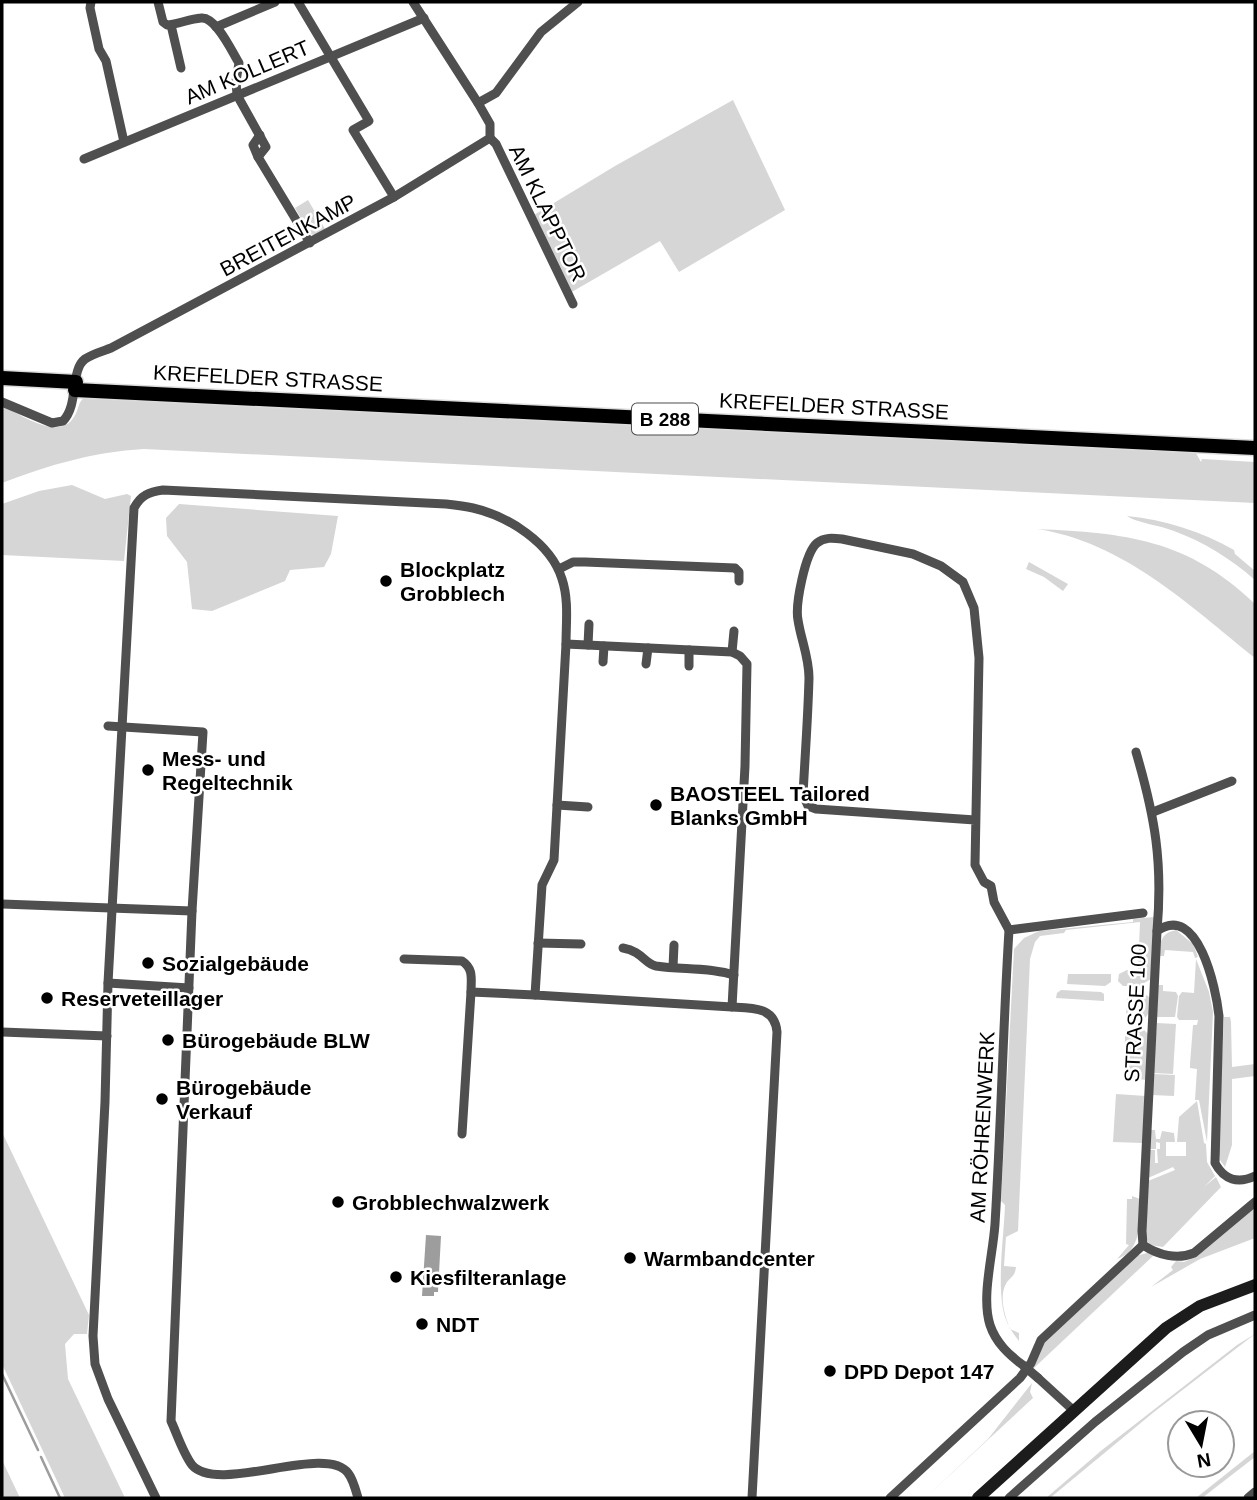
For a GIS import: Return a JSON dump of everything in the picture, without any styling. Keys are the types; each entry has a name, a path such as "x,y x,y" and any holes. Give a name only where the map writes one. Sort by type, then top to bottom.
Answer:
{"main road":[{"name":"KREFELDER STRASSE","path":"2,378 76,386 1255,448"},
{"name":"KREFELDER STRASSE","path":"2,386 76,386 1255,440"},
{"path":"978,1498 1166,1328 1200,1306 1255,1285"}],"street":[{"path":"91,2 99,49 106,61 124,142"},
{"path":"158,2 163,22 171,25 203,17 212,21 216,27 239,64 237,95 266,147 258,157 310,243"},
{"path":"216,27 275,2"},
{"path":"298,2 369,121 353,130 394,197"},
{"path":"414,2 490,124 490,138"},
{"path":"478,103 496,93 541,32 578,2"},
{"name":"AM KOLLERT","path":"84,159 424,18"},
{"path":"171,25 181,68"},
{"name":"BREITENKAMP","path":"2,402 52,423 58,423 67,417 81,363 87,357 123,342 310,243 394,197 490,138"},
{"name":"AM KLAPPTOR","path":"490,138 496,144 573,304"},
{"path":"156,1498 108,1399 95,1364 93,1336 112,907 134,508 139,498 150,492 163,490 446,504 473,508 502,518 547,551 559,569 566,599 566,644 554,860 542,885 535,995"},
{"name":"AM RÖHRENWERK","path":"975,820 816,809 808,806 803,795 809,675 804,641 797,618 811,551 822,540 842,539 913,554 941,566 963,583 974,607 979,658 975,865 984,882 991,886 994,902 1009,930 994,1241 986,1305 995,1337 1012,1357 1073,1410"},
{"path":"559,569 573,562 735,568 739,572 739,581"},
{"path":"585,562 591,567 590,573"},
{"path":"588,645 589,624"},
{"path":"732,652 734,631"},
{"path":"566,644 732,652 747,664 749,674 732,1007"},
{"path":"603,662 604,646"},
{"path":"646,664 648,648"},
{"path":"689,650 689,666"},
{"path":"108,726 203,732 192,911 171,1421 192,1465 204,1473 259,1471 328,1463 349,1473 358,1498"},
{"path":"1136,752 1153,812 1160,869 1157,931"},
{"path":"1153,812 1233,781"},
{"path":"557,805 588,807"},
{"path":"2,904 192,911"},
{"path":"1009,930 1143,913"},
{"name":"STRASSE 100","path":"1143,1245 1141,1238 1157,931 1172,924 1191,932 1197,941 1216,995 1219,1016 1213,1155 1219,1171 1237,1181 1255,1177"},
{"path":"538,943 581,944"},
{"path":"673,967 674,945"},
{"path":"623,948 636,950 652,965 718,970 734,975"},
{"path":"404,959 462,961 468,965 471,973 462,1134"},
{"path":"108,983 190,988"},
{"path":"471,992 760,1009 771,1014 776,1023 752,1498"},
{"path":"2,1032 107,1037"},
{"path":"890,1498 1020,1378 1031,1363 1041,1340 1143,1245 1168,1255 1185,1257 1194,1253 1255,1202"},
{"path":"1009,1498 1095,1422 1183,1352 1208,1335 1255,1315"},
{"path":"1248,1498 1255,1492"}],"shaded area":[{"path":"733,100 785,210 679,272 660,241 570,293 534,215"},
{"path":"308,200 325,229 315,235 310,234 295,208"},
{"path":"89,395 1187,451 1196,453 1201,462 1202,459 1255,462 1255,503 144,449 72,460 2,483 2,405 39,424 59,427 74,417 81,402"},
{"path":"72,485 105,499 127,494 131,496 124,561 2,555 2,504 39,491"},
{"path":"179,504 338,516 331,554 324,567 290,570 285,581 212,611 192,609 187,562 167,536 166,518"},
{"path":"1127,516 1182,527 1221,543 1234,550 1235,554 1255,571 1255,580 1227,558 1196,540"},
{"path":"1037,529 1127,537 1180,553 1205,565 1255,604 1255,658 1154,578 1098,547"},
{"path":"1029,562 1068,584 1063,591 1044,577 1026,569"},
{"path":"1154,917 1151,979 1139,986 1123,986 1118,981 1119,974 1127,970 1138,970 1140,922 1066,930 1064,933 1040,936 1035,942 1030,959 1018,1231 1006,1237 1004,1266 1016,1267 1003,1293 1003,1306 1009,1327 1002,1305 1001,1292 1005,1205 1001,1201 1014,949 1024,938 1039,931 1133,922 1133,919"},
{"path":"1176,930 1193,944 1198,957 1195,958 1193,952 1165,950 1164,956 1159,956 1162,939 1167,933"},
{"path":"1196,959 1209,992 1213,1012 1207,1142 1199,1100 1195,1100 1197,1069 1190,1068 1193,1025 1197,1025 1198,1020 1179,1020 1177,1017 1179,996 1182,992 1194,993"},
{"path":"1068,974 1111,974 1111,982 1105,986 1067,984"},
{"path":"1158,985 1163,985 1163,991 1176,992 1178,996 1175,1017 1156,1017"},
{"path":"1061,990 1101,992 1104,994 1104,1001 1056,998"},
{"path":"1132,993 1149,997 1149,1013 1145,1018 1144,1015 1140,1020 1129,1021 1126,1018 1127,998"},
{"path":"1224,1017 1230,1017 1231,1022 1232,1067 1255,1064 1255,1076 1232,1079 1232,1145 1225,1167 1220,1160 1218,1141"},
{"path":"1157,1023 1176,1024 1173,1074 1153,1073"},
{"path":"1130,1030 1144,1030 1148,1034 1146,1080 1130,1078 1124,1072 1125,1036"},
{"path":"1153,1074 1175,1075 1174,1096 1152,1095"},
{"path":"1116,1094 1146,1096 1143,1143 1113,1142"},
{"path":"1197,1101 1207,1162 1215,1176 1204,1187 1216,1177 1221,1187 1163,1247 1150,1245 1145,1236 1148,1181 1175,1170 1173,1167 1148,1178 1150,1150 1155,1150 1155,1163 1158,1163 1157,1149 1160,1149 1160,1143 1156,1142 1156,1149 1150,1149 1151,1130 1155,1130 1156,1139 1160,1139 1162,1131 1174,1133 1175,1142 1166,1142 1166,1156 1186,1156 1186,1142 1177,1142 1179,1117"},
{"path":"2,1132 89,1315 87,1334 74,1334 65,1344 68,1379 125,1498 65,1498 2,1364"},
{"path":"1132,1196 1140,1199 1138,1234 1131,1249 1117,1259 1129,1245 1126,1244 1127,1199 1132,1199"},
{"path":"1255,1207 1255,1238 1200,1259 1151,1287 1173,1270 1171,1267 1176,1261 1184,1262 1193,1258"},
{"path":"426,1235 441,1236 438,1292 434,1292 434,1296 422,1296"},
{"path":"1147,1253 1154,1255 1018,1383 1045,1340 1136,1256"},
{"path":"1011,1329 1019,1333 1019,1341 1015,1336"},
{"path":"1255,1334 1154,1412 1050,1498 1046,1498 1102,1450 1237,1345"},
{"path":"1032,1383 1030,1392 1033,1398 925,1498 988,1439"},
{"path":"1255,1451 1255,1457 1236,1472 1236,1466"},
{"path":"2,1460 20,1498 2,1498"},
{"path":"1220,1479 1227,1479 1202,1498 1196,1498"}],"waterway":[{"path":"2,1374 38,1450"},
{"path":"41,1457 60,1498"}],"place":[{"name":"Blockplatz Grobblech","path":"386,581"},
{"name":"Mess- und Regeltechnik","path":"148,770"},
{"name":"BAOSTEEL Tailored Blanks GmbH","path":"656,805"},
{"name":"Sozialgebäude","path":"148,963"},
{"name":"Reserveteillager","path":"47,998"},
{"name":"Bürogebäude BLW","path":"168,1040"},
{"name":"Bürogebäude Verkauf","path":"162,1099"},
{"name":"Grobblechwalzwerk","path":"338,1202"},
{"name":"Warmbandcenter","path":"630,1258"},
{"name":"Kiesfilteranlage","path":"396,1277"},
{"name":"NDT","path":"422,1324"},
{"name":"DPD Depot 147","path":"830,1371"}]}
